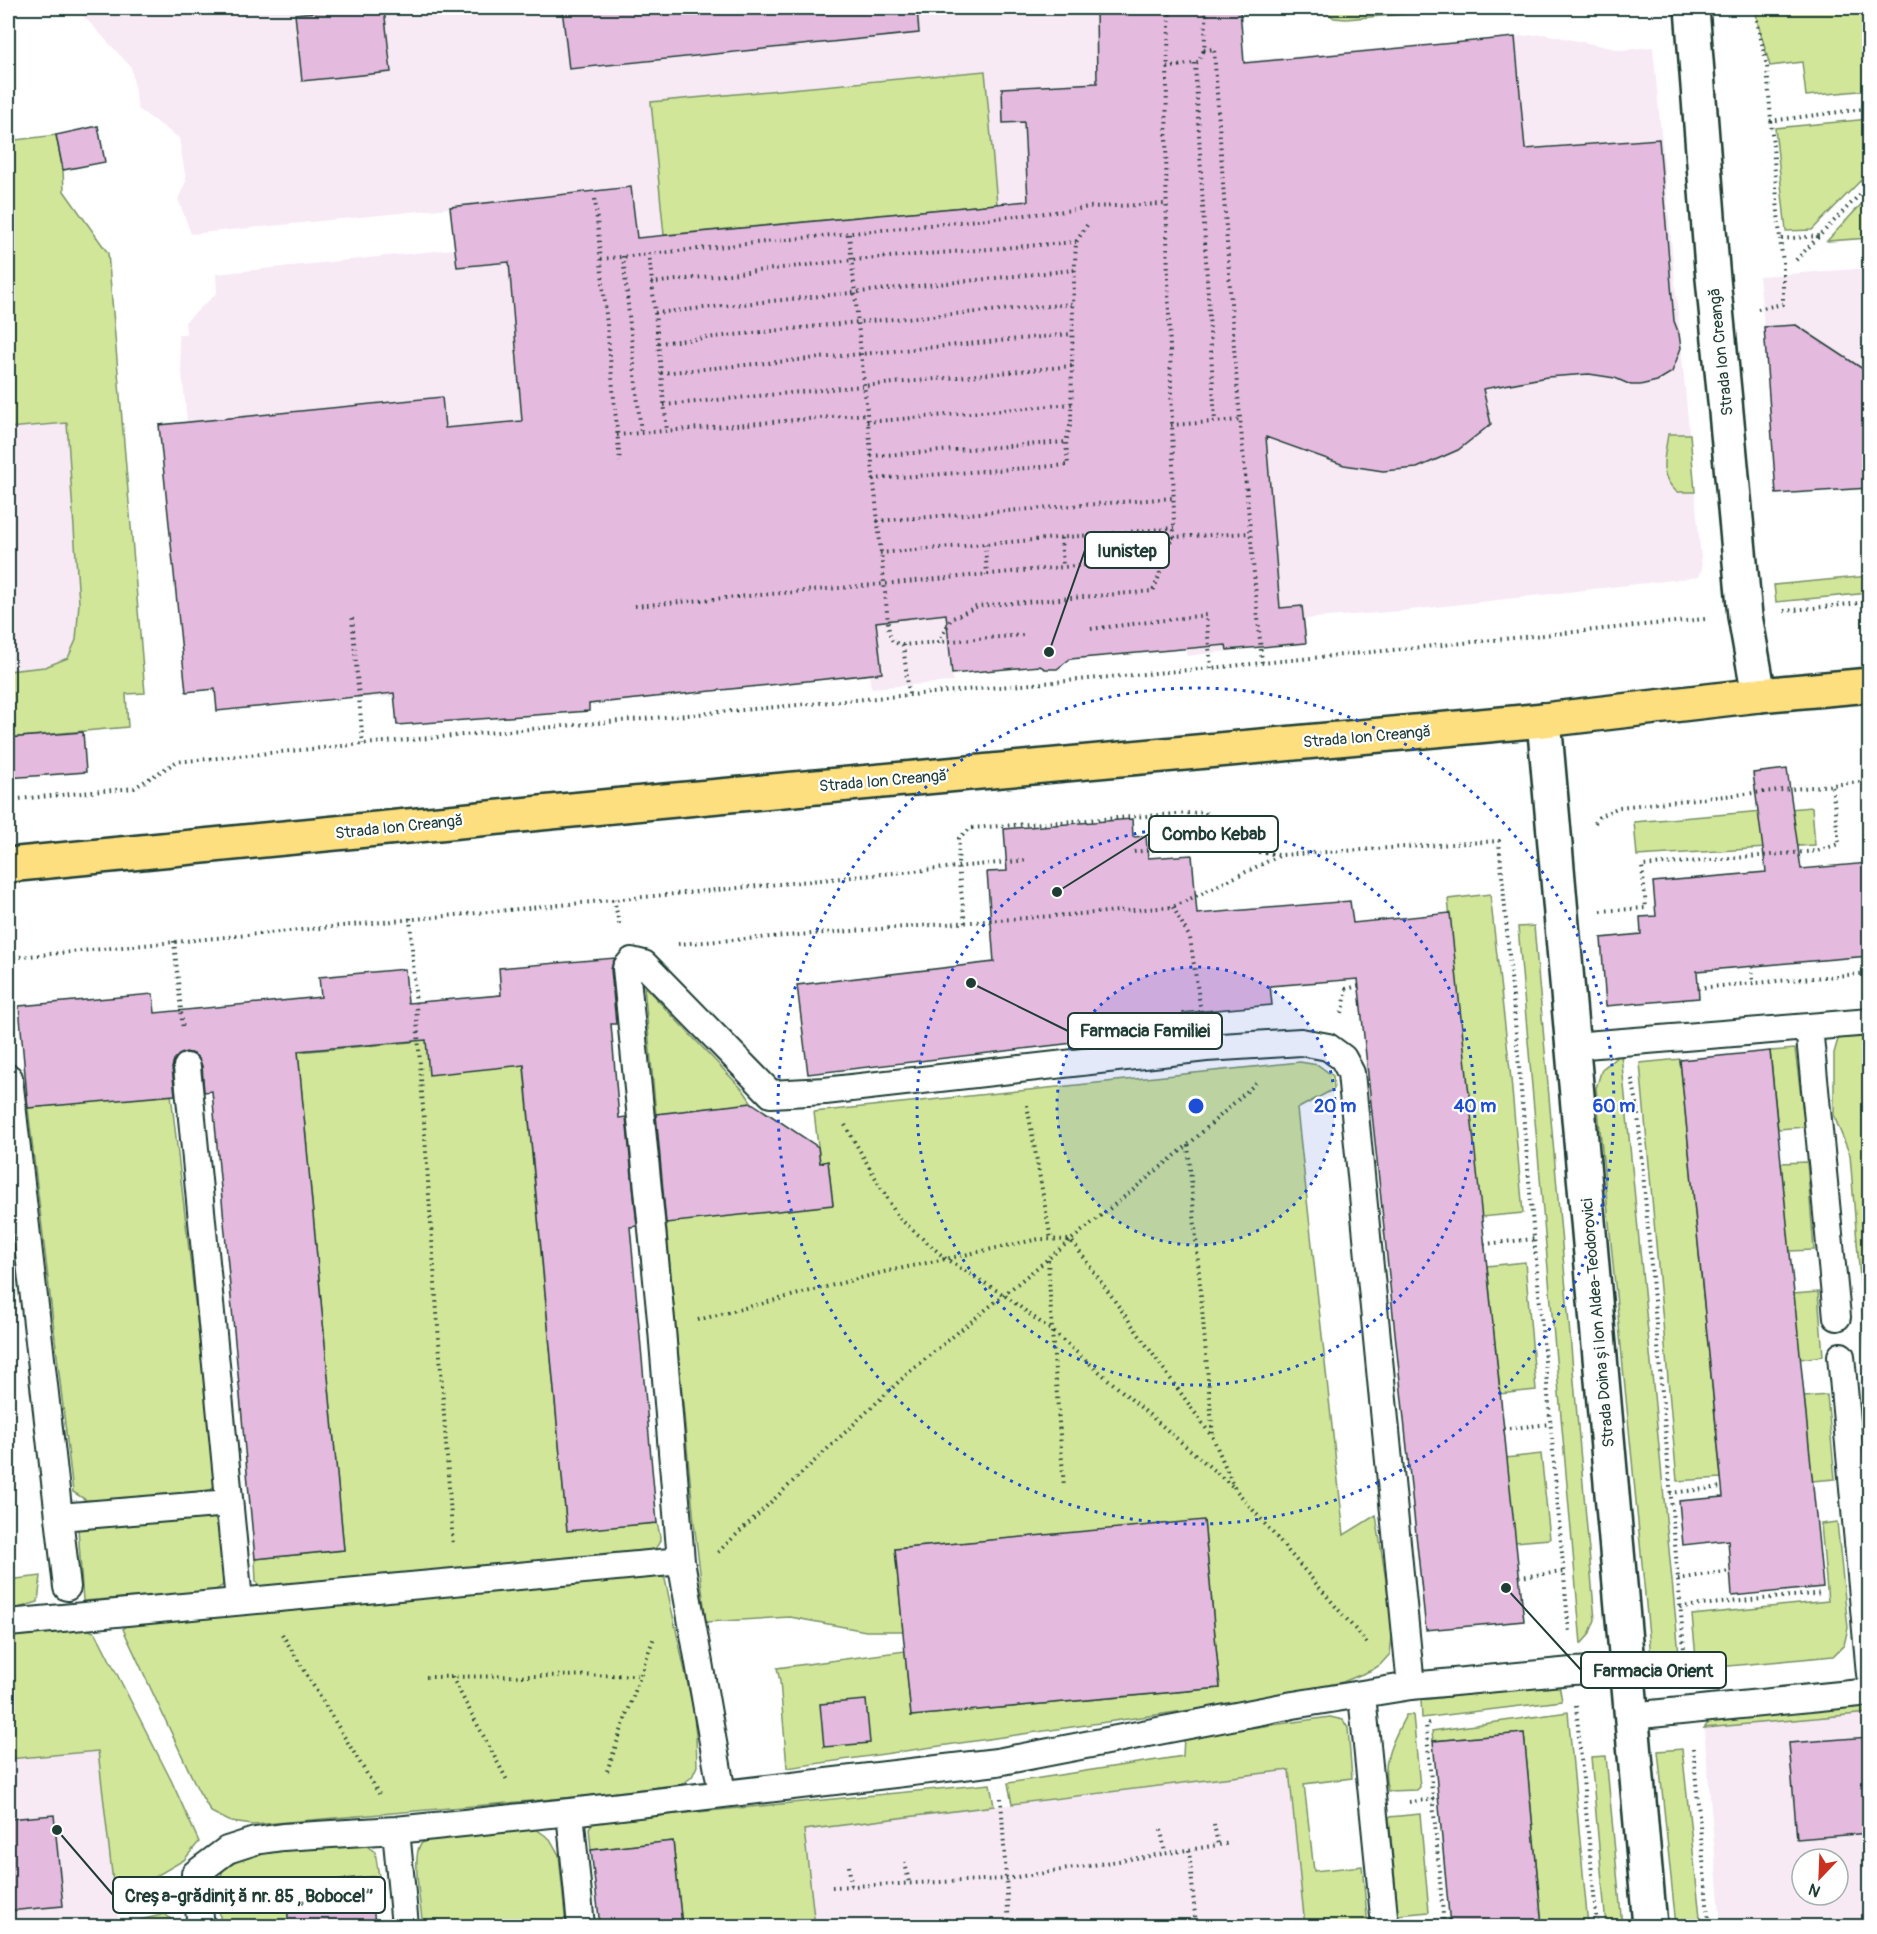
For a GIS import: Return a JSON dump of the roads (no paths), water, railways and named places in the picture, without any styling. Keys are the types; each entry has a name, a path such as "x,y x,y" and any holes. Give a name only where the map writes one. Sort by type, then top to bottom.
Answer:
{"main road":[{"name":"Strada Ion Creangă","path":"8,864 654,801 1544,720 1759,695 1869,685"}],"street":[{"name":"Strada Ion Creangă","path":"1692,8 1712,268 1745,616 1759,695"},
{"name":"Strada Doina și Ion Aldea-Teodorovici","path":"1544,720 1650,1926"}],"lane":[{"path":"722,1793 681,1561 662,1330 626,968 632,961 644,964 771,1094 825,1091 1206,1048 1301,1042 1328,1047 1343,1058 1351,1073 1411,1686"},
{"path":"1573,1046 1869,1022"},
{"path":"1809,1027 1837,1317"},
{"path":"187,1066 229,1503 251,1600"},
{"path":"9,1078 67,1587"},
{"path":"1841,1356 1860,1467 1869,1674"},
{"path":"60,1517 229,1503"},
{"path":"8,1623 681,1561"},
{"path":"201,1926 195,1874 227,1850 255,1841 283,1837 396,1830 997,1762 1293,1705 1411,1686 1572,1671 1627,1669"},
{"path":"1631,1716 1869,1692"},
{"path":"1362,1695 1385,1926"},
{"path":"580,1926 581,1810"},
{"path":"396,1830 405,1926"}],"place":[{"name":"Iunistep","path":"1049,652"},
{"name":"Combo Kebab","path":"1057,892"},
{"name":"Farmacia Familiei","path":"971,983"},
{"name":"Farmacia Orient","path":"1506,1588"},
{"name":"Creșa-grădiniță nr. 85 „Bobocel”","path":"57,1830"}]}
